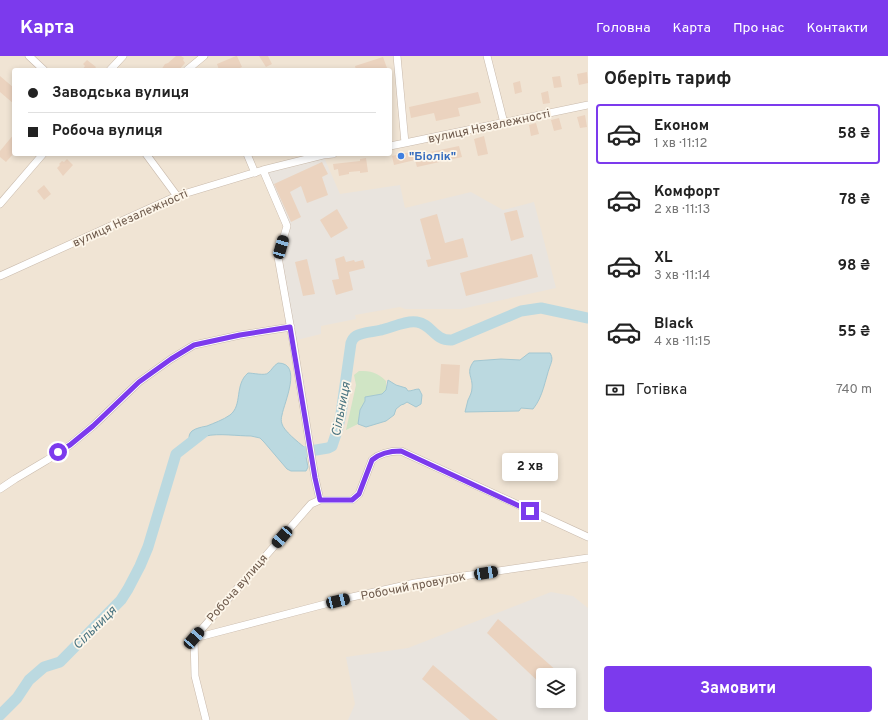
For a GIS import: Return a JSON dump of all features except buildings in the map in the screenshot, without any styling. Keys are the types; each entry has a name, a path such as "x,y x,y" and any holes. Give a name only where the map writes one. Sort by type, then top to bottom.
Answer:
{"street":[{"path":"29,56 42,68"},
{"path":"112,68 123,56"},
{"path":"189,68 204,56"},
{"path":"397,56 405,143"},
{"path":"487,56 504,123"},
{"name":"вулиця Незалежності","path":"392,146 588,105"},
{"path":"0,204 41,156"},
{"path":"147,156 177,196"},
{"path":"248,156 254,173"},
{"name":"вулиця Незалежності","path":"0,276 177,196 263,170 319,156"},
{"path":"263,170 287,226 278,257 309,444 320,500 352,500 359,494 372,460 376,456 389,451 401,451 588,537"},
{"path":"0,490 70,445 93,426 139,382 171,359 194,345 240,335 290,327"},
{"name":"Робоча вулиця","path":"194,638 311,504 320,500"},
{"name":"Робочий провулок","path":"194,638 352,597 415,583 588,558"},
{"path":"194,638 195,676 206,720"}],"shaded area":[{"path":"0,56 588,56 588,720 0,720"},
{"path":"323,156 340,194 400,185 405,208 471,192 503,210 534,202 556,288 461,309 405,309 400,307 355,315 356,319 321,326 321,334 293,341 278,257 287,226 263,170"},
{"path":"551,592 573,596 588,608 588,720 348,720 355,704 346,657 408,648"}],"green space":[{"path":"359,371 370,372 380,376 386,381 386,390 382,394 365,397 365,401 360,410 358,424 346,430 356,385 354,375"}],"water":[{"path":"529,353 550,353 552,358 541,394 533,409 521,408 519,411 465,412 472,391 470,369 474,361 501,359 520,360"},
{"path":"278,363 285,365 289,369 291,376 281,417 283,427 304,447 308,467 306,471 291,471 287,469 260,438 251,436 216,435 206,436 192,443 189,440 189,436 192,431 221,420 234,411 238,400 241,383 248,373 266,374"},
{"path":"388,380 396,385 406,388 408,391 419,389 422,395 421,404 416,407 407,402 396,409 394,415 386,421 366,427 358,424 360,410 365,401 365,397 382,394 386,390"}],"waterway":[{"name":"Сільниця","path":"291,451 298,453 332,446 341,414 351,343 356,336 403,323 417,322 422,323 441,338 452,340 521,311 541,308 588,318"},
{"name":"Сільниця","path":"0,715 17,698 29,680 44,667 60,662 121,600 140,566 148,547 176,454 203,433"}],"place":[{"name":"\"Біолік\"","path":"401,156"}],"route":[{"path":"58,452 70,445 93,426 139,382 171,359 194,345 240,335 290,327 320,500 352,500 359,494 372,460 376,456 389,451 401,451 530,511"}]}
